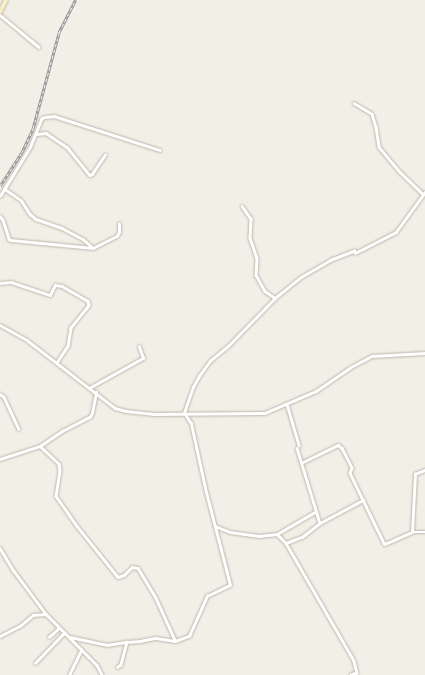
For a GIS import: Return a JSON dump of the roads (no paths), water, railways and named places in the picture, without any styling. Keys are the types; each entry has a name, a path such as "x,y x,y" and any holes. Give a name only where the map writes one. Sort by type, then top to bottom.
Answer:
{"main road":[{"path":"0,12 6,0"}],"street":[{"path":"0,15 39,47"},
{"path":"184,413 193,387 210,361 228,346 275,298 301,277 330,260 355,252 396,232 424,193 399,172 379,147 376,127 372,114 354,103"},
{"path":"0,196 30,147 42,118 54,116 160,150"},
{"path":"35,134 46,133 67,147 90,175 105,155"},
{"path":"5,189 21,200 36,220 62,228 83,239 93,248"},
{"path":"242,206 251,219 250,238 257,258 255,272 265,291 275,298"},
{"path":"0,216 3,220 9,239 11,240 93,248 117,236 120,224"},
{"path":"0,283 10,282 50,295 55,285 62,286 88,301 89,305 71,328 68,346 57,363"},
{"path":"0,325 27,340 88,389 96,392 115,408 126,411 154,414 265,413 316,390 372,356 425,353"},
{"path":"88,389 143,358 139,347"},
{"path":"0,460 40,446 62,431 90,416 92,413 96,392"},
{"path":"0,394 4,397 19,429"},
{"path":"287,404 315,512 320,523"},
{"path":"69,637 107,645 140,642 156,638 175,641 189,636 207,596 230,585 191,424 184,413"},
{"path":"303,462 338,445 342,448 352,468 350,473 385,544 412,532 425,532"},
{"path":"40,446 59,464 60,471 56,496 60,502 77,526 118,577 124,575 132,568 138,568 156,598 175,641"},
{"path":"412,532 415,474 425,470"},
{"path":"286,543 302,537 320,523 363,500"},
{"path":"215,526 230,532 259,536 277,534 315,512"},
{"path":"277,534 286,543 354,660 357,672 351,675"},
{"path":"0,548 14,571 46,614 64,634 69,637 97,665 102,675"},
{"path":"0,636 20,626 33,615 46,614"},
{"path":"49,637 59,628"},
{"path":"35,663 64,634"},
{"path":"118,666 121,665 127,642"},
{"path":"69,675 81,650"}],"railway":[{"path":"0,186 22,152 33,128 59,32 75,0"}]}
